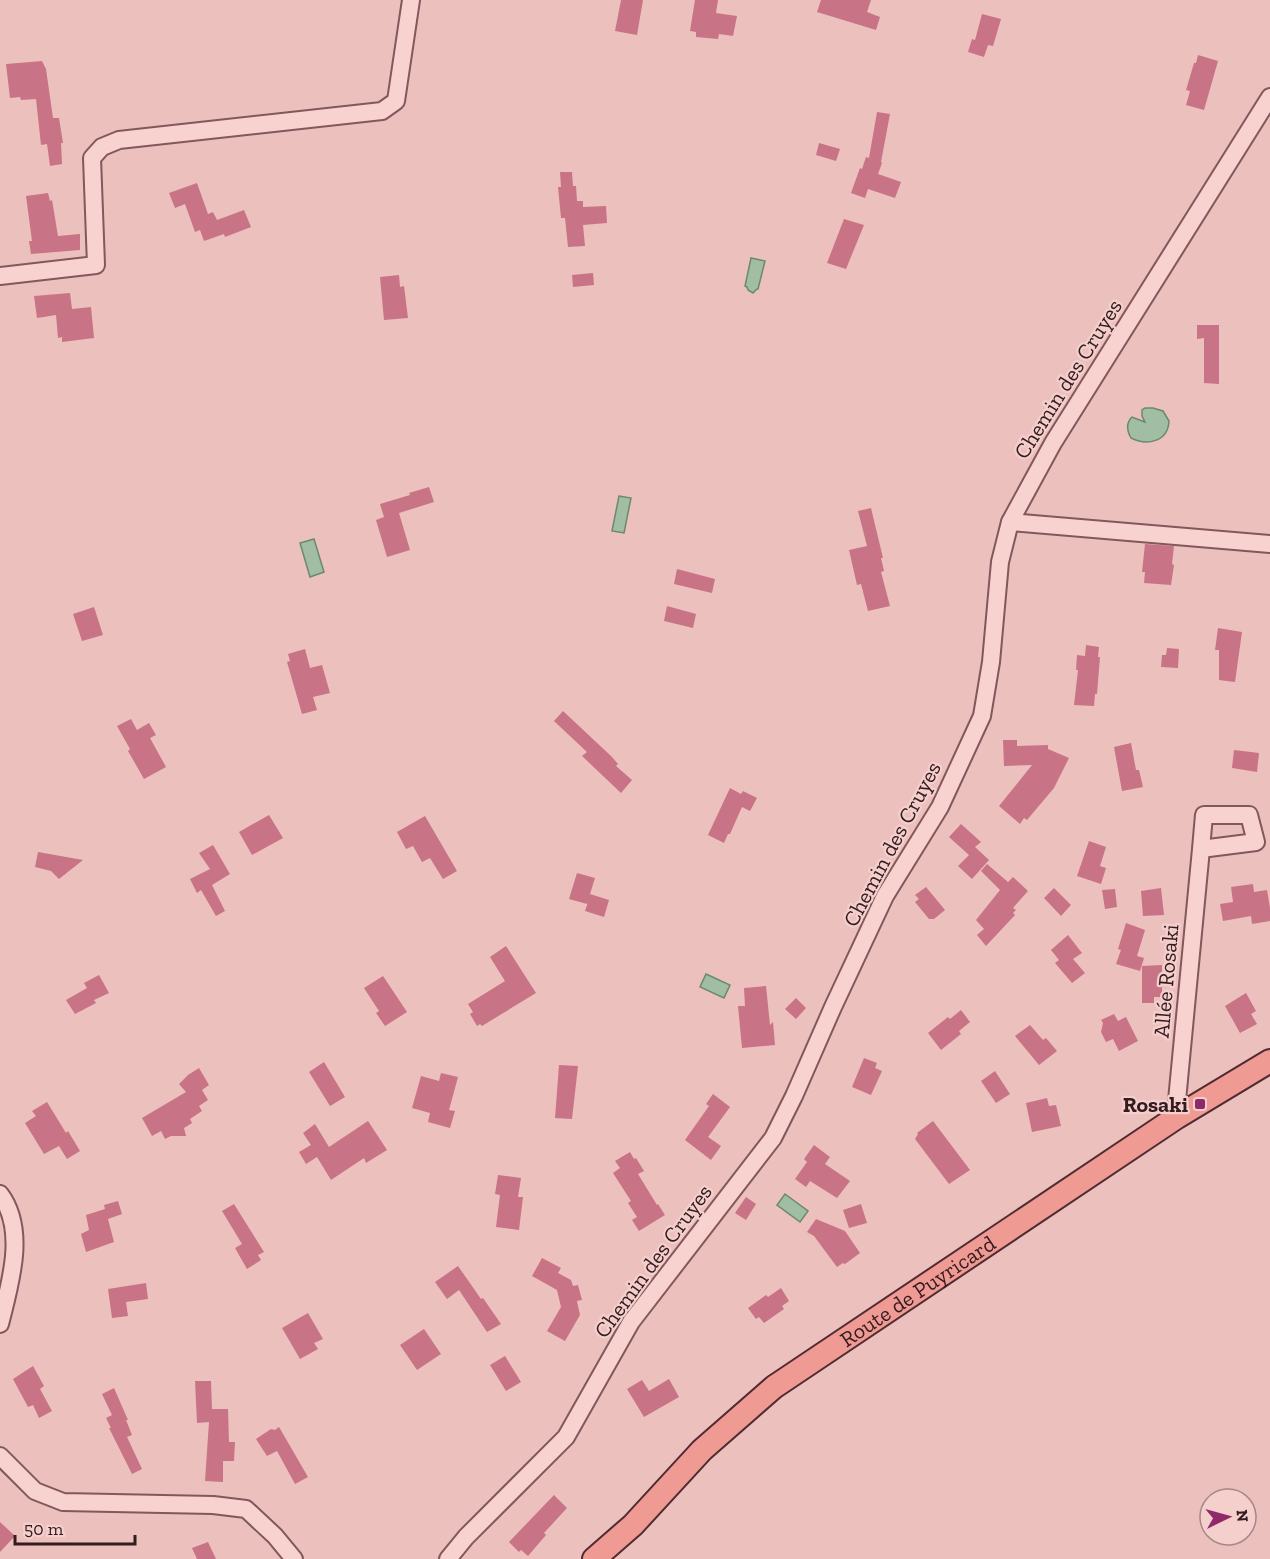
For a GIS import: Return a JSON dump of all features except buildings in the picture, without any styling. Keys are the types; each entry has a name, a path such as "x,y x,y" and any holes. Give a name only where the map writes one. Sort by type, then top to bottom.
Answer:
{"main road":[{"name":"Route de Puyricard","path":"594,1559 633,1525 702,1450 774,1387 1177,1117 1270,1061"}],"street":[{"path":"0,276 96,265 92,158 102,147 119,140 382,111 396,101 411,0"},
{"name":"Chemin des Cruyes","path":"448,1559 466,1537 566,1437 631,1322 773,1138 885,896 940,807 982,716 991,662 1000,562 1010,522 1053,443 1270,97"},
{"path":"1010,522 1270,544"},
{"name":"Allée Rosaki","path":"1177,1117 1201,849"},
{"path":"0,1194 6,1203 15,1238 10,1282 0,1323"},
{"path":"0,1456 35,1491 63,1502 213,1505 246,1509 294,1559"}],"shaded area":[{"path":"751,258 765,261 758,289 753,293 745,286"},
{"path":"1145,408 1163,411 1169,421 1165,434 1150,442 1131,438 1129,433 1128,424 1132,417 1145,422 1142,410"},
{"path":"619,496 631,498 624,533 612,531"},
{"path":"314,539 324,572 310,577 300,543"},
{"path":"706,974 730,985 724,998 700,987"},
{"path":"785,1194 808,1211 800,1222 777,1205"}],"place":[{"name":"Rosaki","path":"1200,1104"}]}
